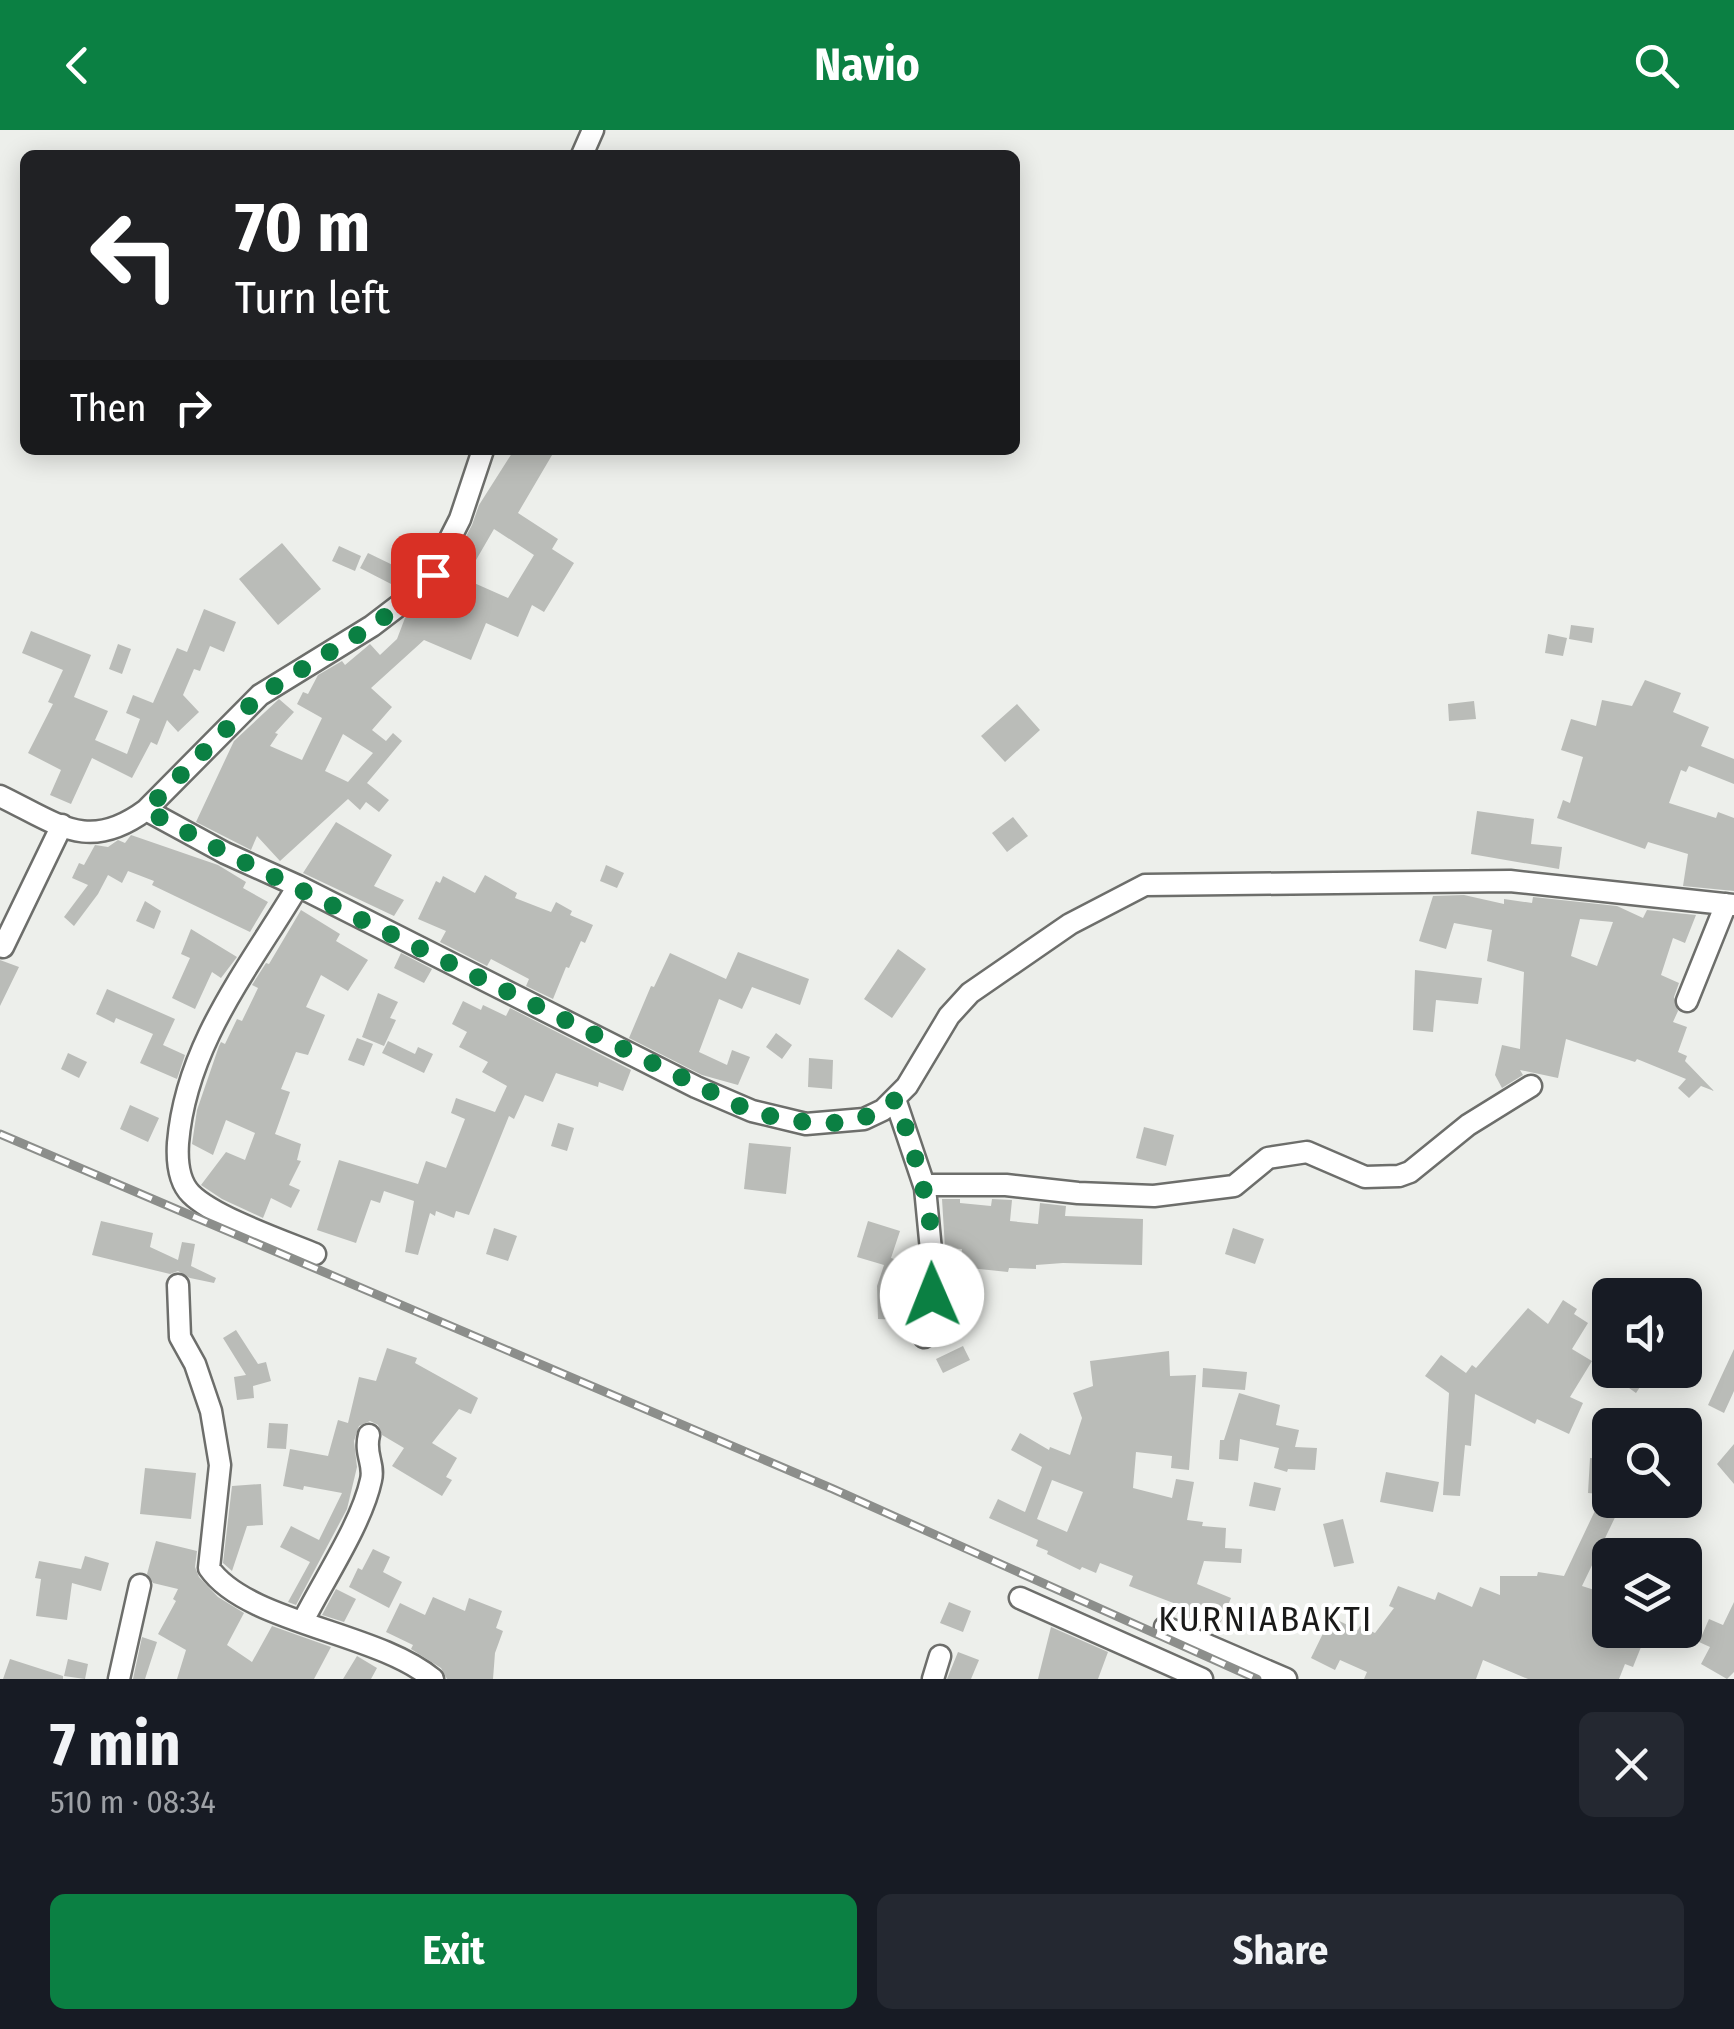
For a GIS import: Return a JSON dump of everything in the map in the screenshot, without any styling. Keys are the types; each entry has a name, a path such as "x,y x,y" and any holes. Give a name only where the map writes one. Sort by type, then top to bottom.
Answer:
{"street":[{"path":"0,796 81,833 99,834 146,810 260,695 372,626 427,584 460,519 481,455"},
{"path":"146,810 696,1087 752,1112 806,1124 864,1119 883,1110 896,1099 950,1016 970,993 1070,924 1145,884 1510,881 1730,905 1687,1001"},
{"path":"3,947 62,825"},
{"path":"298,886 233,985 204,1043 183,1101 177,1156 182,1178 194,1197 264,1234 316,1254"},
{"path":"924,1185 1006,1185 1078,1194 1154,1196 1234,1186 1268,1158 1307,1152 1361,1176 1399,1176 1410,1172 1468,1125 1531,1086"},
{"path":"896,1099 924,1185 933,1271 924,1337"},
{"path":"178,1285 180,1336 195,1364 211,1411 220,1465 210,1568 220,1583 246,1599 387,1653 433,1679"},
{"path":"302,1620 366,1495 372,1478 366,1451 369,1435"},
{"path":"119,1679 140,1585"},
{"path":"1020,1598 1202,1679"},
{"path":"1165,1627 1286,1679"},
{"path":"933,1679 940,1656"}],"building":[{"path":"511,455 552,455 518,513 558,539 552,549 574,563 544,612 532,605 518,637 486,623 471,660 424,640 371,688 392,707 372,730 386,741 393,733 402,741 367,783 389,800 379,812 366,802 360,810 348,799 280,861 257,836 251,850 196,822 234,741 279,699 294,712 275,733 278,734 270,746 302,760 322,718 297,704 303,692 308,694 318,675 342,661 345,665 370,644 380,655 397,639 405,618 436,594 479,505","holes":["494,529 534,555 508,598 465,579","343,734 373,753 348,782 325,771"]},
{"path":"282,543 321,589 278,625 239,579"},
{"path":"339,546 361,556 355,571 332,561"},
{"path":"368,553 401,569 393,585 360,568"},
{"path":"204,609 236,622 224,652 210,646 200,671 194,669 183,695 199,712 178,732 167,720 157,745 151,742 132,778 92,758 71,804 50,795 61,770 28,753 53,704 48,702 63,670 22,653 31,631 91,655 74,697 108,711 95,740 127,754 140,719 126,713 133,695 153,703 177,648 187,652"},
{"path":"1571,625 1594,628 1592,643 1569,639"},
{"path":"1548,634 1567,638 1563,656 1545,653"},
{"path":"118,644 131,649 122,674 109,669"},
{"path":"1645,680 1681,693 1673,712 1709,727 1701,746 1734,759 1734,784 1689,766 1686,772 1681,770 1669,803 1716,818 1718,812 1734,818 1734,891 1683,886 1688,854 1648,842 1645,849 1557,818 1563,800 1570,803 1583,757 1561,750 1571,719 1596,726 1602,700 1632,706"},
{"path":"1474,701 1476,719 1449,721 1448,704"},
{"path":"1017,704 1040,730 1005,762 981,736"},
{"path":"1477,811 1534,819 1531,844 1562,847 1559,869 1471,854"},
{"path":"1013,817 1028,836 1007,852 992,833"},
{"path":"336,822 392,855 374,886 404,900 394,916 303,873"},
{"path":"131,835 218,865 246,882 243,888 268,902 250,932 128,871 122,883 108,875 74,926 64,917 88,885 72,878 79,863 84,865 95,845 108,847 118,840 125,843"},
{"path":"606,865 624,873 617,888 600,881"},
{"path":"485,875 517,893 515,898 551,912 556,902 572,911 570,915 593,925 569,968 566,967 553,999 526,986 529,979 491,959 487,966 440,942 446,931 418,919 436,881 440,883 443,876 475,893"},
{"path":"1464,895 1504,904 1504,899 1532,903 1533,897 1617,906 1643,918 1647,910 1696,915 1685,943 1673,938 1661,975 1679,983 1674,997 1678,1011 1673,1022 1687,1027 1678,1052 1687,1056 1685,1061 1714,1091 1701,1086 1689,1098 1678,1088 1686,1079 1637,1059 1635,1062 1566,1039 1558,1078 1520,1070 1523,1075 1502,1088 1495,1075 1502,1045 1520,1049 1524,972 1487,961 1492,930 1454,923 1446,949 1419,941 1433,896","holes":["1580,919 1613,922 1597,966 1571,956"]},
{"path":"145,901 161,911 154,929 136,921"},
{"path":"301,910 340,934 336,941 368,960 348,991 321,975 306,1007 325,1015 308,1055 296,1052 281,1089 290,1092 275,1134 301,1144 297,1160 301,1161 289,1185 300,1190 291,1208 271,1198 263,1218 201,1185 226,1152 245,1160 255,1133 226,1120 213,1155 192,1144 197,1110 219,1046 221,1042 225,1044 237,1019 242,1021 258,988 252,985"},
{"path":"191,929 237,957 221,978 212,972 195,1009 172,998 190,958 181,954"},
{"path":"898,949 926,969 892,1018 864,999"},
{"path":"738,952 809,979 800,1005 752,987 742,1009 719,999 699,1052 727,1065 732,1050 750,1057 738,1085 702,1075 629,1038 670,953 726,979"},
{"path":"401,953 432,969 424,983 394,968"},
{"path":"0,960 19,967 0,1006"},
{"path":"1415,970 1482,978 1478,1004 1436,1000 1433,1032 1413,1030"},
{"path":"107,989 175,1019 163,1045 185,1055 177,1079 140,1063 153,1034 96,1014"},
{"path":"378,993 398,1002 390,1018 396,1020 384,1046 362,1037"},
{"path":"463,1001 506,1016 510,1008 631,1070 623,1091 556,1073 543,1102 525,1095 514,1119 509,1116 469,1215 456,1211 454,1218 436,1211 435,1216 430,1213 418,1255 405,1252 414,1201 384,1191 380,1203 371,1200 356,1243 317,1230 339,1160 418,1184 426,1161 446,1168 465,1119 451,1113 456,1098 495,1112 507,1086 482,1072 488,1062 459,1047 467,1032 452,1024"},
{"path":"776,1033 792,1045 782,1059 766,1047"},
{"path":"357,1038 373,1044 364,1066 348,1060"},
{"path":"388,1041 415,1054 418,1047 433,1054 424,1073 382,1053"},
{"path":"68,1053 87,1062 79,1078 61,1069"},
{"path":"809,1058 833,1060 832,1089 808,1087"},
{"path":"130,1105 159,1118 148,1142 120,1129"},
{"path":"558,1123 574,1128 567,1151 551,1146"},
{"path":"1144,1127 1174,1135 1166,1166 1136,1158"},
{"path":"749,1143 791,1147 786,1194 744,1189"},
{"path":"942,1199 991,1206 992,1199 1012,1200 1010,1221 1038,1224 1040,1203 1066,1206 1065,1216 1143,1219 1142,1265 1063,1263 1036,1265 1036,1269 1009,1268 1008,1272 960,1267 962,1249 945,1248"},
{"path":"101,1221 153,1233 150,1247 178,1260 182,1242 195,1244 191,1266 216,1278 214,1283 178,1271 170,1274 92,1255"},
{"path":"868,1221 900,1231 891,1258 916,1266 903,1320 878,1319 877,1286 884,1265 857,1257"},
{"path":"494,1228 517,1236 508,1261 486,1254"},
{"path":"1233,1228 1264,1239 1255,1264 1225,1254"},
{"path":"1563,1300 1588,1323 1572,1349 1592,1361 1570,1397 1583,1403 1569,1434 1537,1419 1535,1424 1475,1394 1471,1446 1465,1445 1460,1496 1443,1495 1449,1393 1425,1376 1441,1355 1466,1373 1472,1365 1476,1368 1528,1308 1548,1324"},
{"path":"236,1330 258,1364 266,1362 271,1381 253,1386 254,1398 237,1400 234,1377 246,1375 223,1338"},
{"path":"963,1346 970,1360 943,1373 936,1359"},
{"path":"387,1348 417,1358 415,1363 478,1398 471,1414 459,1409 432,1443 457,1458 446,1477 452,1480 442,1496 392,1466 404,1448 382,1435 378,1425 370,1421 359,1426 354,1441 357,1467 347,1509 296,1605 288,1602 310,1562 280,1547 291,1526 319,1540 342,1493 283,1486 290,1449 328,1456 338,1420 348,1423 359,1377 376,1381"},
{"path":"1734,1349 1734,1391 1724,1413 1708,1405"},
{"path":"1169,1351 1170,1376 1196,1375 1189,1470 1171,1468 1172,1456 1136,1452 1133,1488 1172,1498 1176,1479 1194,1482 1187,1520 1226,1528 1225,1548 1242,1549 1241,1563 1204,1561 1197,1584 1231,1598 1218,1629 1173,1612 1176,1604 1129,1586 1133,1576 1100,1563 1096,1573 1082,1567 1080,1570 1047,1554 1048,1551 1036,1546 1038,1540 989,1518 998,1499 1025,1512 1042,1467 1011,1450 1020,1433 1049,1450 1050,1447 1070,1455 1082,1418 1073,1393 1093,1386 1090,1361","holes":["1052,1480 1083,1492 1067,1532 1037,1519"]},
{"path":"1203,1368 1247,1372 1245,1390 1202,1387"},
{"path":"1239,1393 1280,1405 1276,1425 1299,1430 1295,1447 1317,1448 1315,1470 1287,1472 1274,1468 1279,1448 1240,1439 1238,1461 1219,1459 1220,1440 1224,1440"},
{"path":"269,1423 288,1424 286,1449 267,1448"},
{"path":"1734,1444 1734,1484 1717,1464"},
{"path":"1590,1458 1592,1458 1592,1493 1588,1493"},
{"path":"145,1468 196,1473 191,1519 140,1514"},
{"path":"1386,1472 1439,1482 1433,1512 1380,1502"},
{"path":"1254,1482 1281,1488 1275,1511 1249,1506"},
{"path":"261,1484 263,1525 247,1526 232,1571 223,1563 232,1486"},
{"path":"1592,1517 1615,1518 1605,1538 1592,1538 1592,1565 1582,1586 1592,1589 1592,1648 1641,1648 1633,1667 1625,1664 1619,1679 1528,1679 1483,1660 1476,1679 1364,1679 1367,1672 1340,1660 1335,1670 1311,1658 1331,1617 1375,1633 1394,1608 1389,1606 1398,1586 1435,1600 1438,1592 1472,1607 1480,1587 1500,1595 1500,1576 1537,1576 1538,1572 1564,1576"},
{"path":"1343,1519 1354,1563 1334,1567 1323,1524"},
{"path":"156,1541 197,1551 195,1567 199,1577 218,1597 244,1613 227,1645 252,1662 272,1626 331,1647 314,1679 177,1679 186,1650 158,1634 176,1601 173,1599 178,1589 153,1583 147,1574"},
{"path":"373,1549 390,1557 383,1572 402,1582 389,1608 349,1587"},
{"path":"85,1556 109,1563 101,1591 72,1583 67,1620 36,1616 41,1579 35,1578 39,1561 81,1569"},
{"path":"336,1589 356,1599 344,1622 322,1615"},
{"path":"433,1597 465,1611 469,1598 502,1611 496,1628 503,1631 495,1653 493,1679 447,1679 441,1668 411,1649 413,1645 386,1632 400,1603 425,1615"},
{"path":"949,1602 971,1611 963,1632 940,1623"},
{"path":"1734,1602 1734,1672 1727,1679 1701,1664 1710,1647 1702,1643 1709,1619 1723,1625"},
{"path":"1051,1627 1108,1652 1098,1679 1038,1679"},
{"path":"142,1637 157,1642 145,1679 133,1679"},
{"path":"958,1652 979,1660 971,1679 947,1679"},
{"path":"357,1656 377,1668 371,1679 343,1679"},
{"path":"10,1659 63,1676 63,1679 3,1679"},
{"path":"68,1659 88,1664 85,1679 64,1676"}],"railway":[{"path":"0,1134 833,1489 1257,1679"}],"district":[{"name":"KURNIABAKTI","path":"1266,1619"}],"route":[{"path":"433,575 416,594 372,626 260,695 146,810 191,836 752,1112 806,1124 864,1119 896,1099 925,1188 932,1295"}]}
